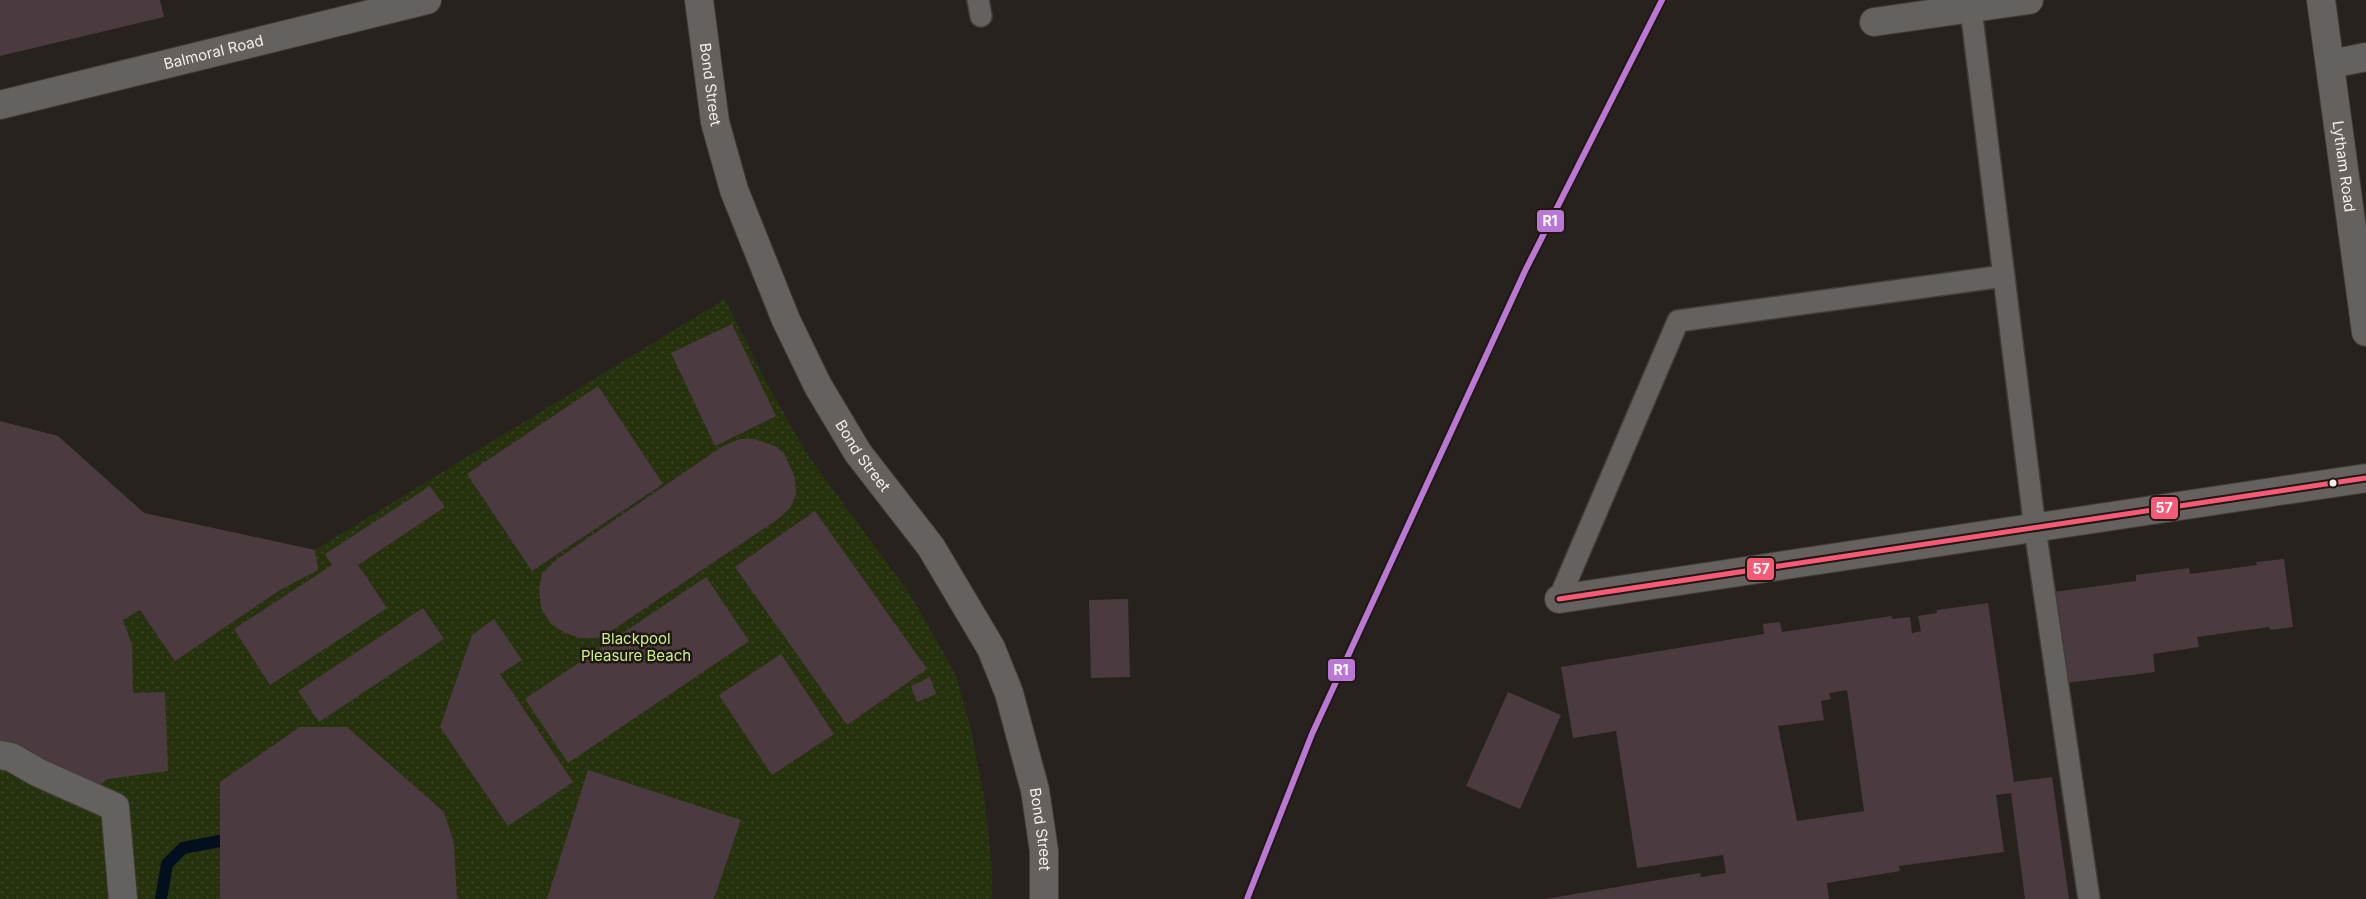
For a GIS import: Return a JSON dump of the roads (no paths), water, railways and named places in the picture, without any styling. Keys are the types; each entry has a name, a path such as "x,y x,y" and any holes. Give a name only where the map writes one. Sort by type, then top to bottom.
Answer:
{"street":[{"name":"Balmoral Road","path":"0,105 427,0"},
{"name":"Bond Street","path":"699,0 704,53 715,122 734,190 786,320 818,386 858,452 931,547 991,648 1009,692 1035,790 1044,851 1044,899"},
{"path":"1874,22 2030,0"},
{"name":"Lytham Road","path":"2321,0 2366,332"},
{"path":"2331,64 2366,57"},
{"path":"1559,599 2366,478"},
{"path":"0,755 11,757 37,772 115,807 124,899"}],"lane":[{"path":"1971,9 2035,529 2089,899"},
{"path":"1559,599 1678,321 2004,276"}],"waterway":[{"path":"161,899 167,864 183,848 220,841"}],"park label":[{"name":"Blackpool Pleasure Beach","path":"636,648"}]}
